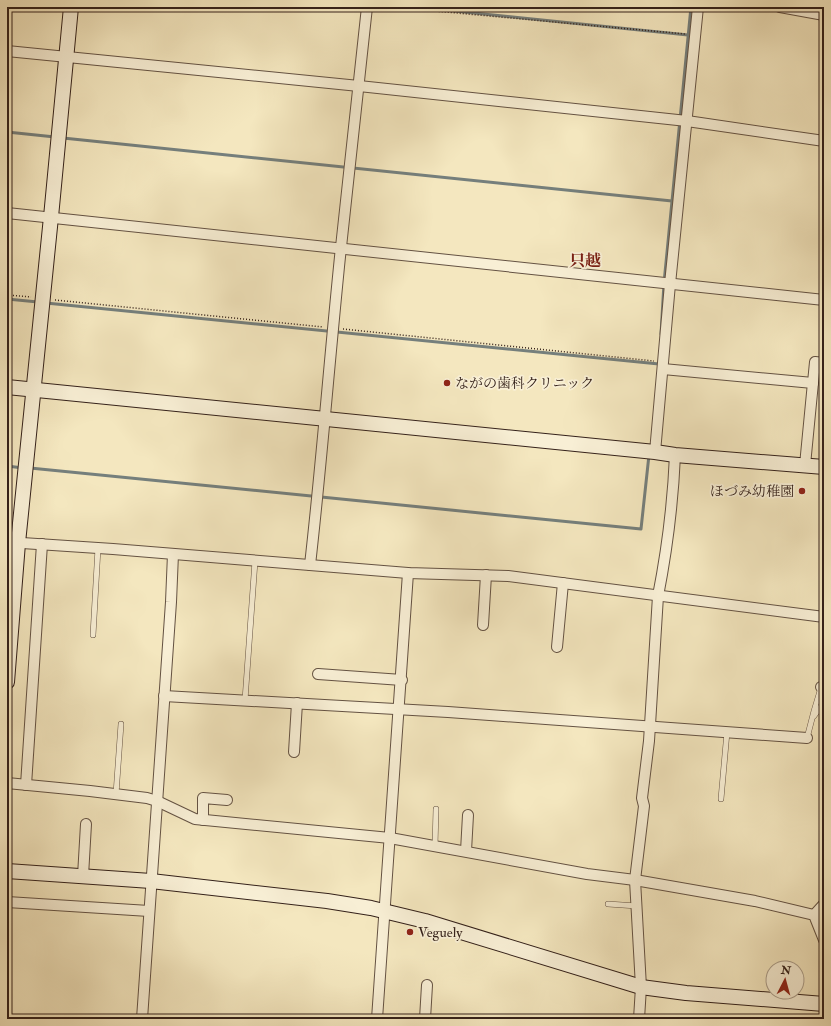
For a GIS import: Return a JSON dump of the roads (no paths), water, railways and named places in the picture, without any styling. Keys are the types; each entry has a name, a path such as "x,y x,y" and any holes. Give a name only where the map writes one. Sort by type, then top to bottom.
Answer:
{"street":[{"path":"7,682 12,542 33,390 71,7"},
{"path":"310,565 320,480 324,419 341,247 367,7"},
{"path":"655,452 670,284 698,7"},
{"path":"780,7 824,16"},
{"path":"7,51 359,86 687,121 824,141"},
{"path":"7,213 341,247 824,300"},
{"path":"805,465 815,362 824,363"},
{"path":"663,369 813,383"},
{"path":"7,387 676,455 824,467"},
{"path":"638,1019 640,987 635,880 644,806 642,798 650,727 658,596 662,576 676,455"},
{"path":"12,542 408,573 508,576 824,618"},
{"path":"26,785 42,544"},
{"path":"142,1019 173,554"},
{"path":"377,1019 400,709 408,573"},
{"path":"483,625 486,575"},
{"path":"557,647 562,583"},
{"path":"318,674 402,680"},
{"path":"164,696 400,709 807,738"},
{"path":"294,752 297,704"},
{"path":"7,783 147,798 157,801 195,819 390,838 587,874 635,880 755,901 814,915"},
{"path":"203,820 203,798 227,800"},
{"path":"466,851 468,815"},
{"path":"83,876 86,824"},
{"path":"7,871 151,881 327,901 385,911 425,921 640,987 686,993 824,1004"},
{"path":"7,902 149,911"},
{"path":"814,915 824,904"},
{"path":"814,915 824,940"},
{"path":"425,1019 427,985"}],"lane":[{"path":"93,635 98,548"},
{"path":"245,700 256,561"},
{"path":"807,738 823,689 824,643"},
{"path":"812,719 824,702"},
{"path":"116,794 121,724"},
{"path":"721,799 727,732"},
{"path":"435,846 436,809"},
{"path":"608,904 637,906"}],"waterway":[{"path":"416,7 688,35"},
{"path":"661,334 664,283 691,7"},
{"path":"7,132 55,137"},
{"path":"63,138 672,201"},
{"path":"7,299 38,302"},
{"path":"46,303 659,364"},
{"path":"30,468 641,529 649,455"},
{"path":"7,466 23,468"}],"place":[{"name":"ながの歯科クリニック","path":"447,383"},
{"name":"ほづみ幼稚園","path":"802,491"},
{"name":"Veguely","path":"410,932"}],"district":[{"name":"只越","path":"585,261"}]}
